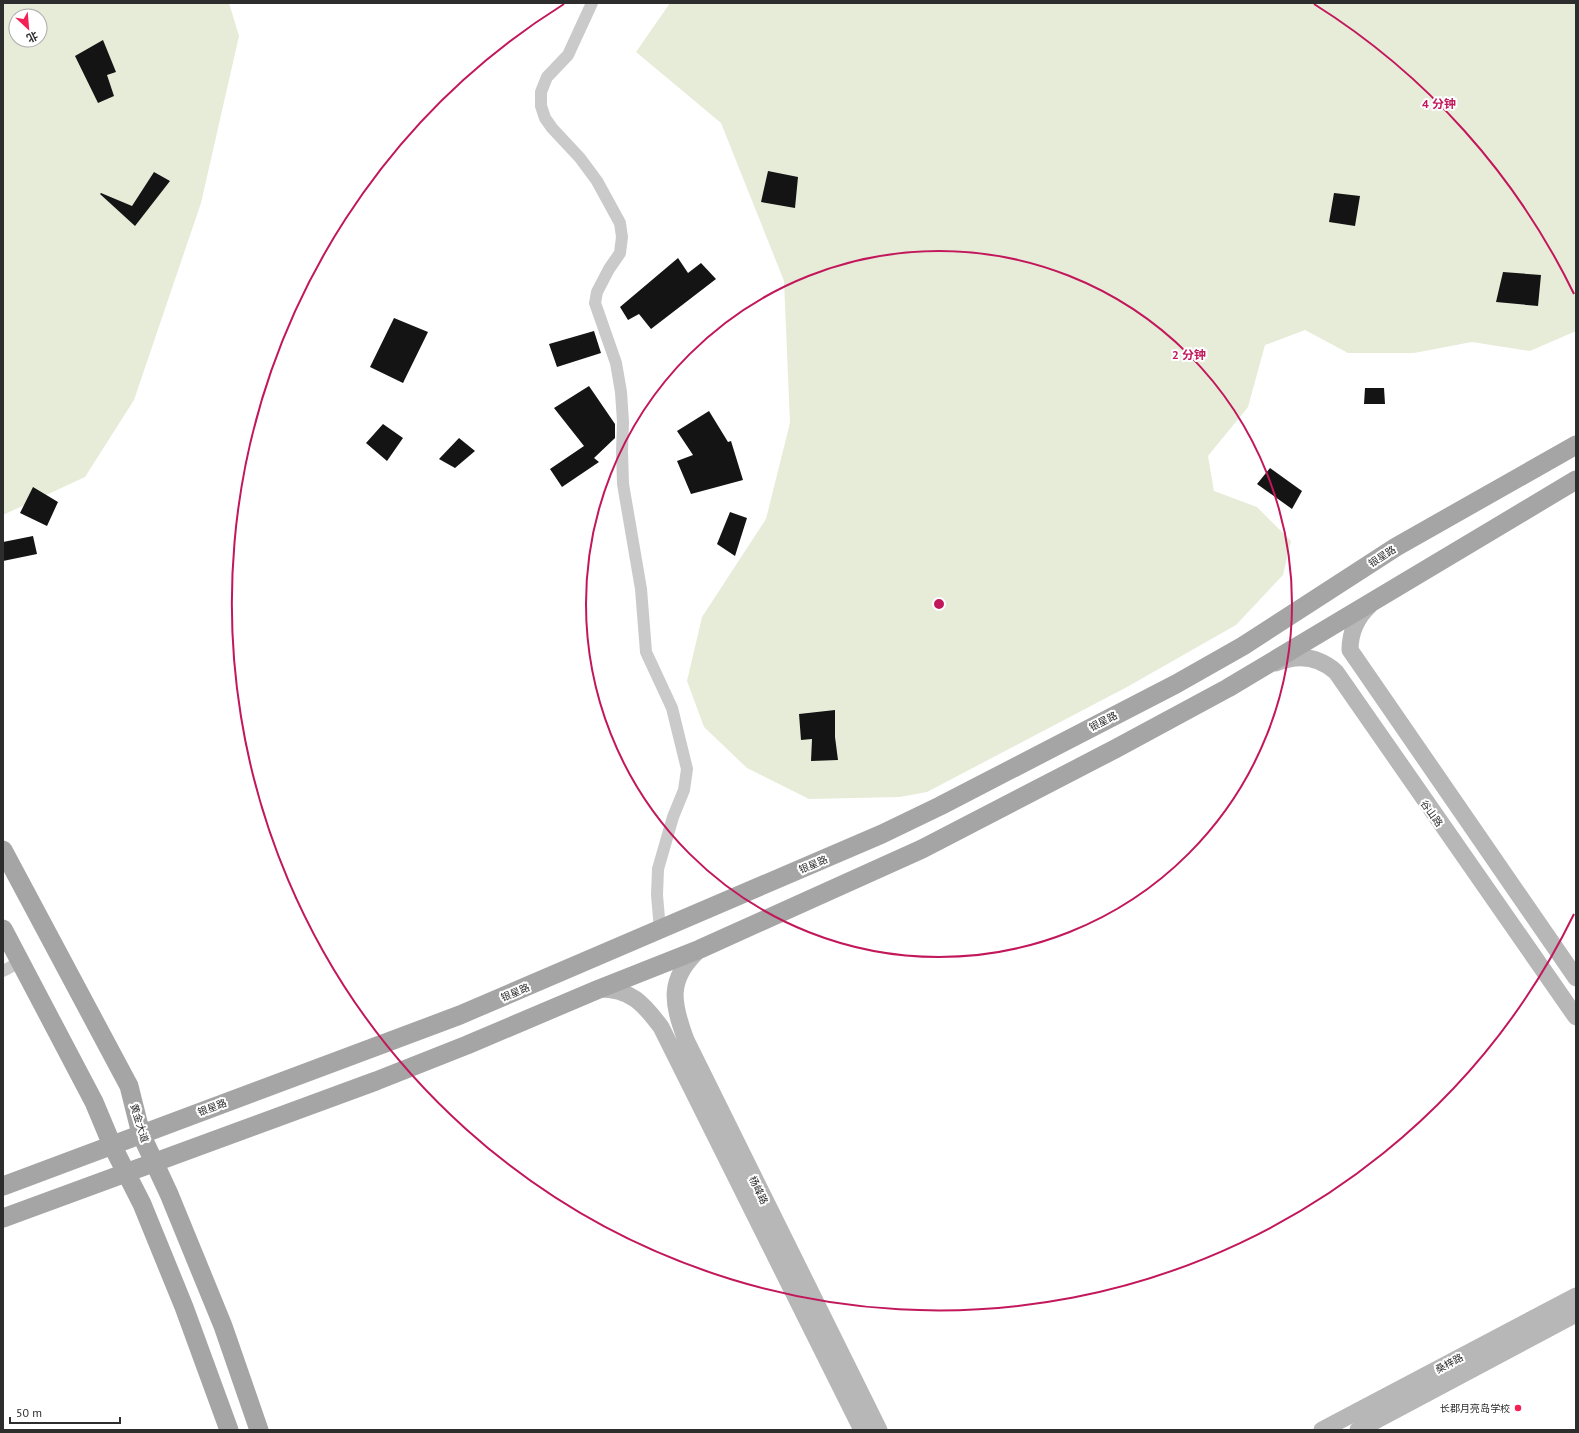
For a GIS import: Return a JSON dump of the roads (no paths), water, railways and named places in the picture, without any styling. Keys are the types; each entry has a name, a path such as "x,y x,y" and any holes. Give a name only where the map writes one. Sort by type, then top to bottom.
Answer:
{"main road":[{"name":"银星路","path":"3,1186 445,1020 660,930 882,834 940,806 1176,684 1243,646 1396,547 1576,445"},
{"path":"3,1218 411,1067 700,949 922,849 1115,749 1262,668 1576,480"},
{"path":"1377,598 1359,616 1353,627 1350,638 1350,650 1576,978"},
{"name":"谷山路","path":"1262,668 1282,660 1304,657 1327,664 1336,672 1576,1017"},
{"name":"黄金大道","path":"3,850 129,1086 141,1134 169,1194 223,1326 259,1430"},
{"path":"3,929 94,1102 112,1145 142,1204 184,1307 229,1430"},
{"name":"杨峰路","path":"700,949 683,967 677,978 675,1007 679,1022 686,1040 803,1280 879,1430"},
{"name":"杨峰路","path":"599,989 614,989 625,992 635,998 647,1009 661,1027 862,1430"},
{"name":"桑梓路","path":"1322,1430 1576,1296"},
{"name":"桑梓路","path":"1358,1430 1576,1314"}],"street":[{"path":"592,3 568,55 547,77 541,92 541,106 545,118 552,128 580,158 597,181 620,224 622,237 620,253 597,292 595,303 616,363 621,392 623,422 623,484 642,589 646,652 672,708 687,769 684,790 673,817 658,869 657,895 660,930"},
{"path":"3,971 20,962"}],"place":[{"name":"长郡月亮岛学校","path":"1518,1408"}]}
